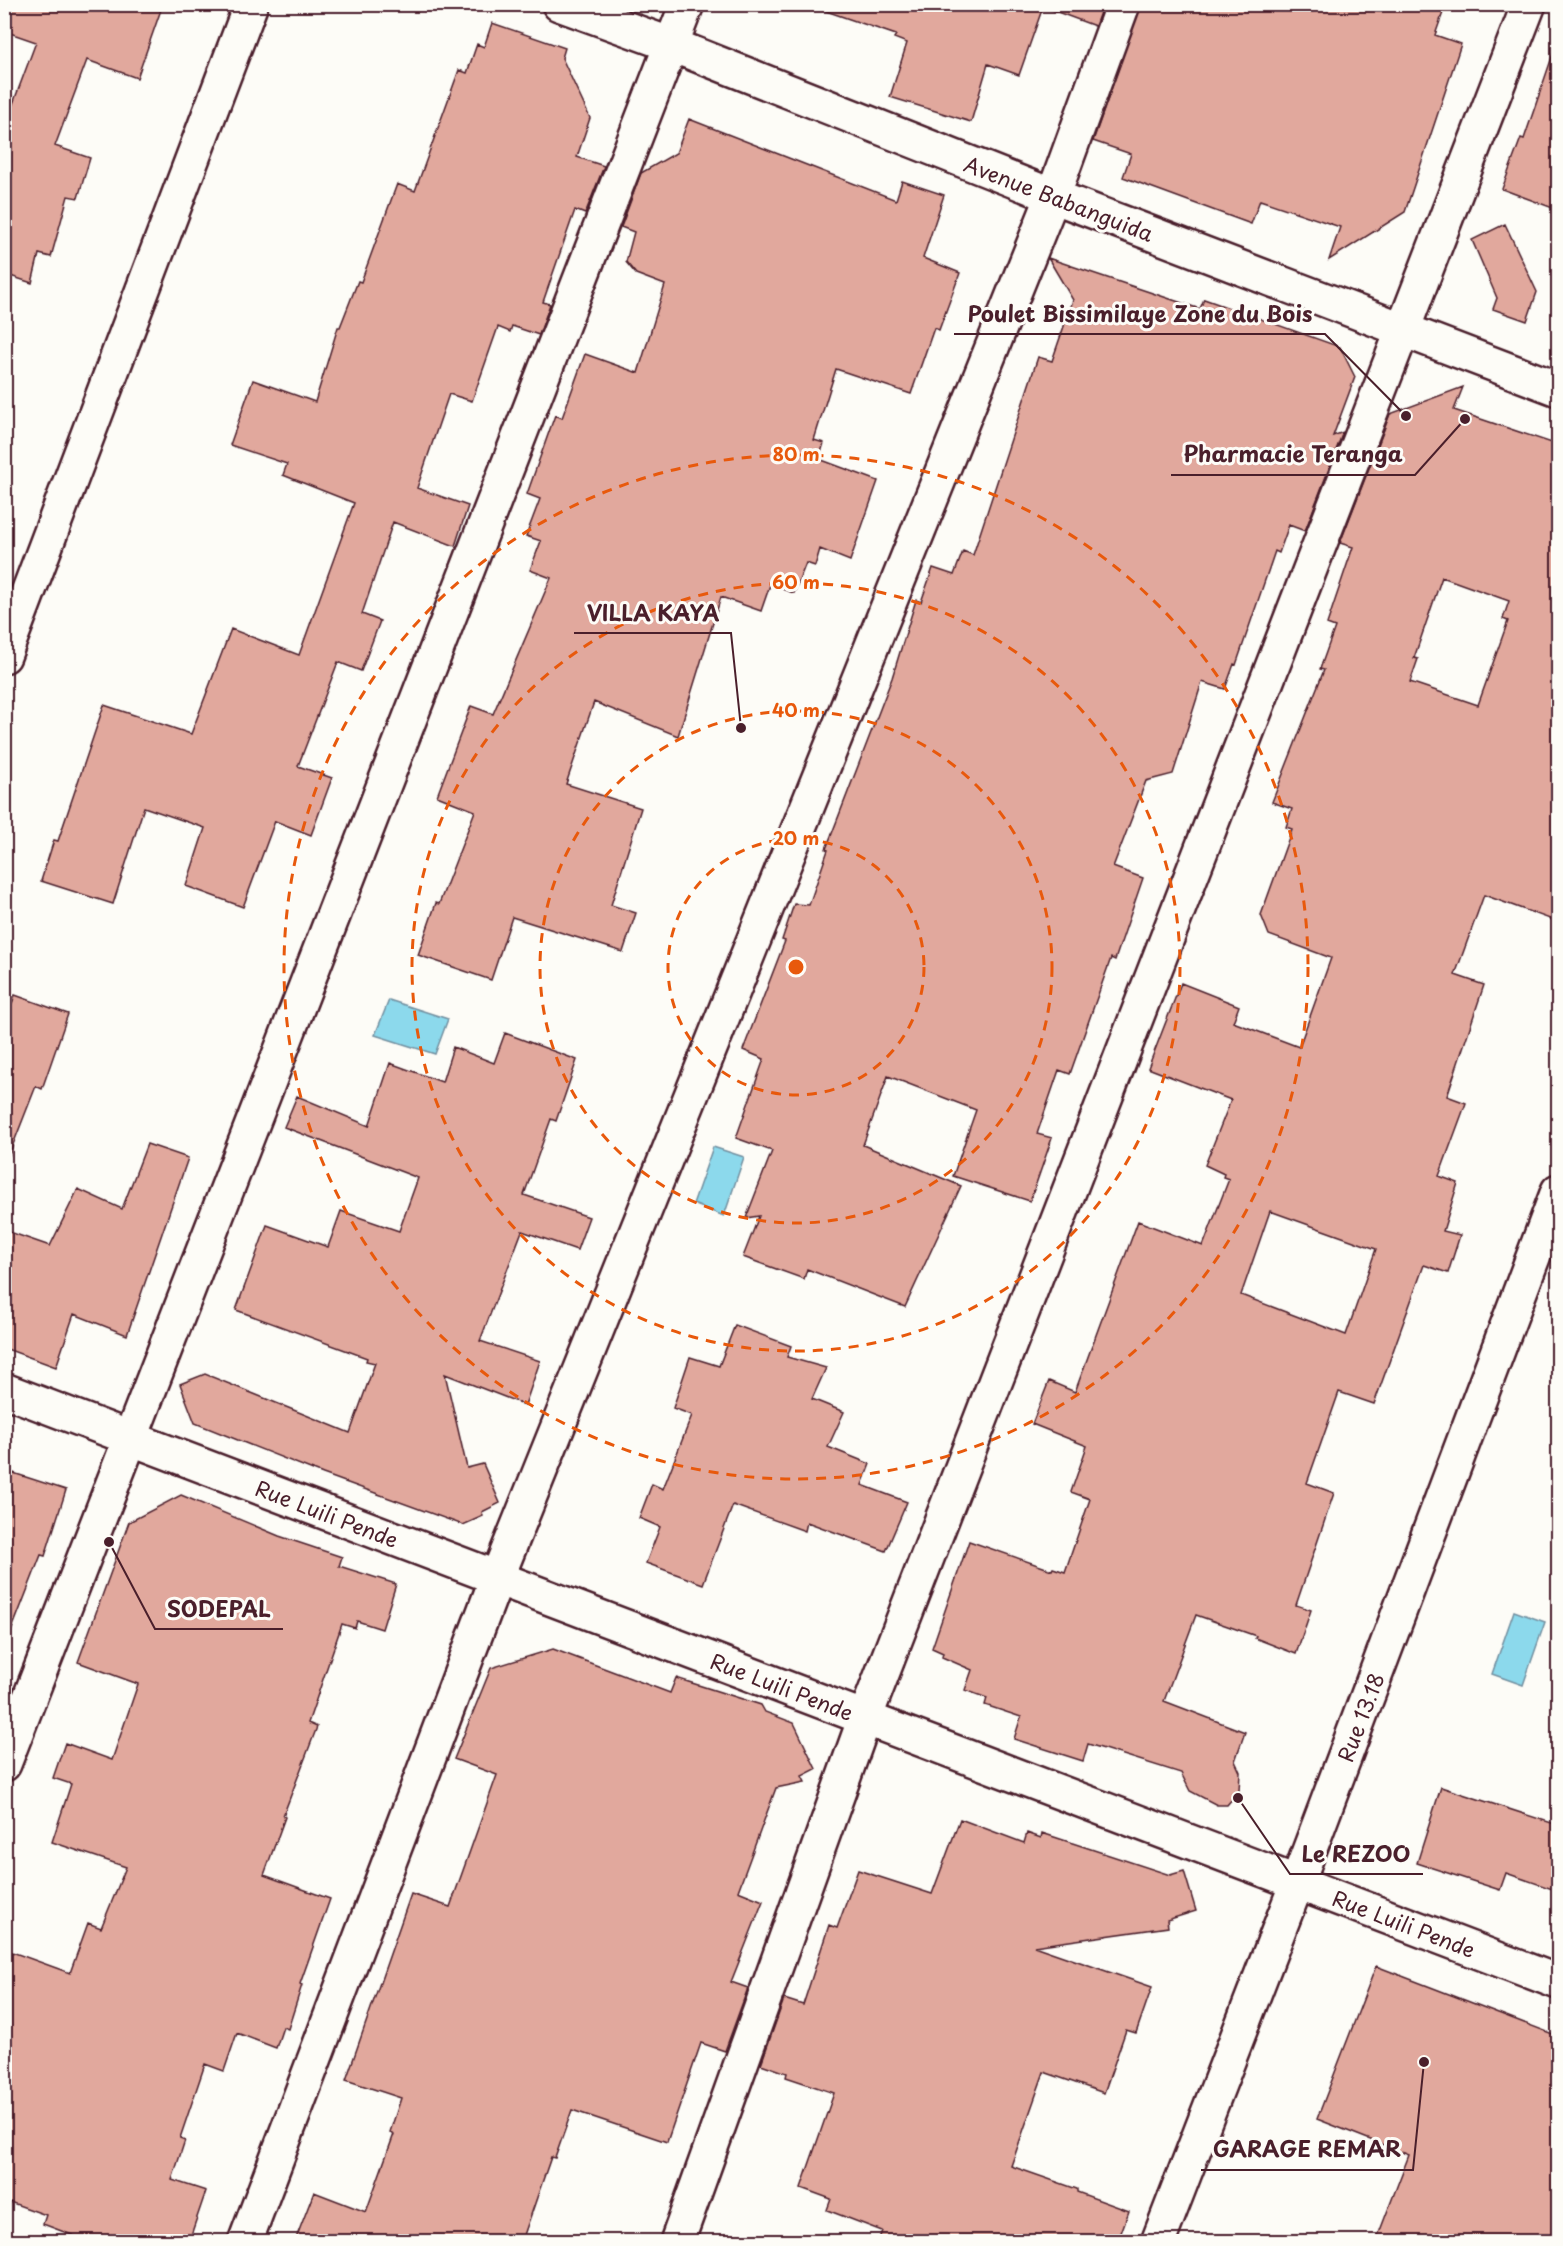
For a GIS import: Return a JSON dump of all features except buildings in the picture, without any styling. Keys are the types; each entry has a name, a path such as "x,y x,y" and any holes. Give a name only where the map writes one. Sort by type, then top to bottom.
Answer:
{"street":[{"path":"4,656 251,4"},
{"name":"Avenue Babanguida","path":"560,4 672,45 1401,331 1558,389"},
{"path":"4,1764 687,4"},
{"path":"245,2241 498,1578 1053,196 1124,4"},
{"path":"677,2241 865,1718 1529,4"},
{"name":"Rue 13.18","path":"1158,2241 1297,1883 1558,1191"},
{"name":"Rue Luili Pende","path":"4,1390 1558,1982"}],"water":[{"path":"389,1000 448,1019 435,1054 375,1035"},
{"path":"713,1147 744,1157 724,1216 693,1204"},
{"path":"1514,1611 1545,1622 1523,1685 1492,1674"}],"place":[{"name":"Poulet Bissimilaye Zone du Bois","path":"1406,416"},
{"name":"Pharmacie Teranga","path":"1465,419"},
{"name":"VILLA KAYA","path":"741,728"},
{"name":"SODEPAL","path":"109,1542"},
{"name":"Le REZOO","path":"1238,1798"},
{"name":"GARAGE REMAR","path":"1424,2062"}]}
